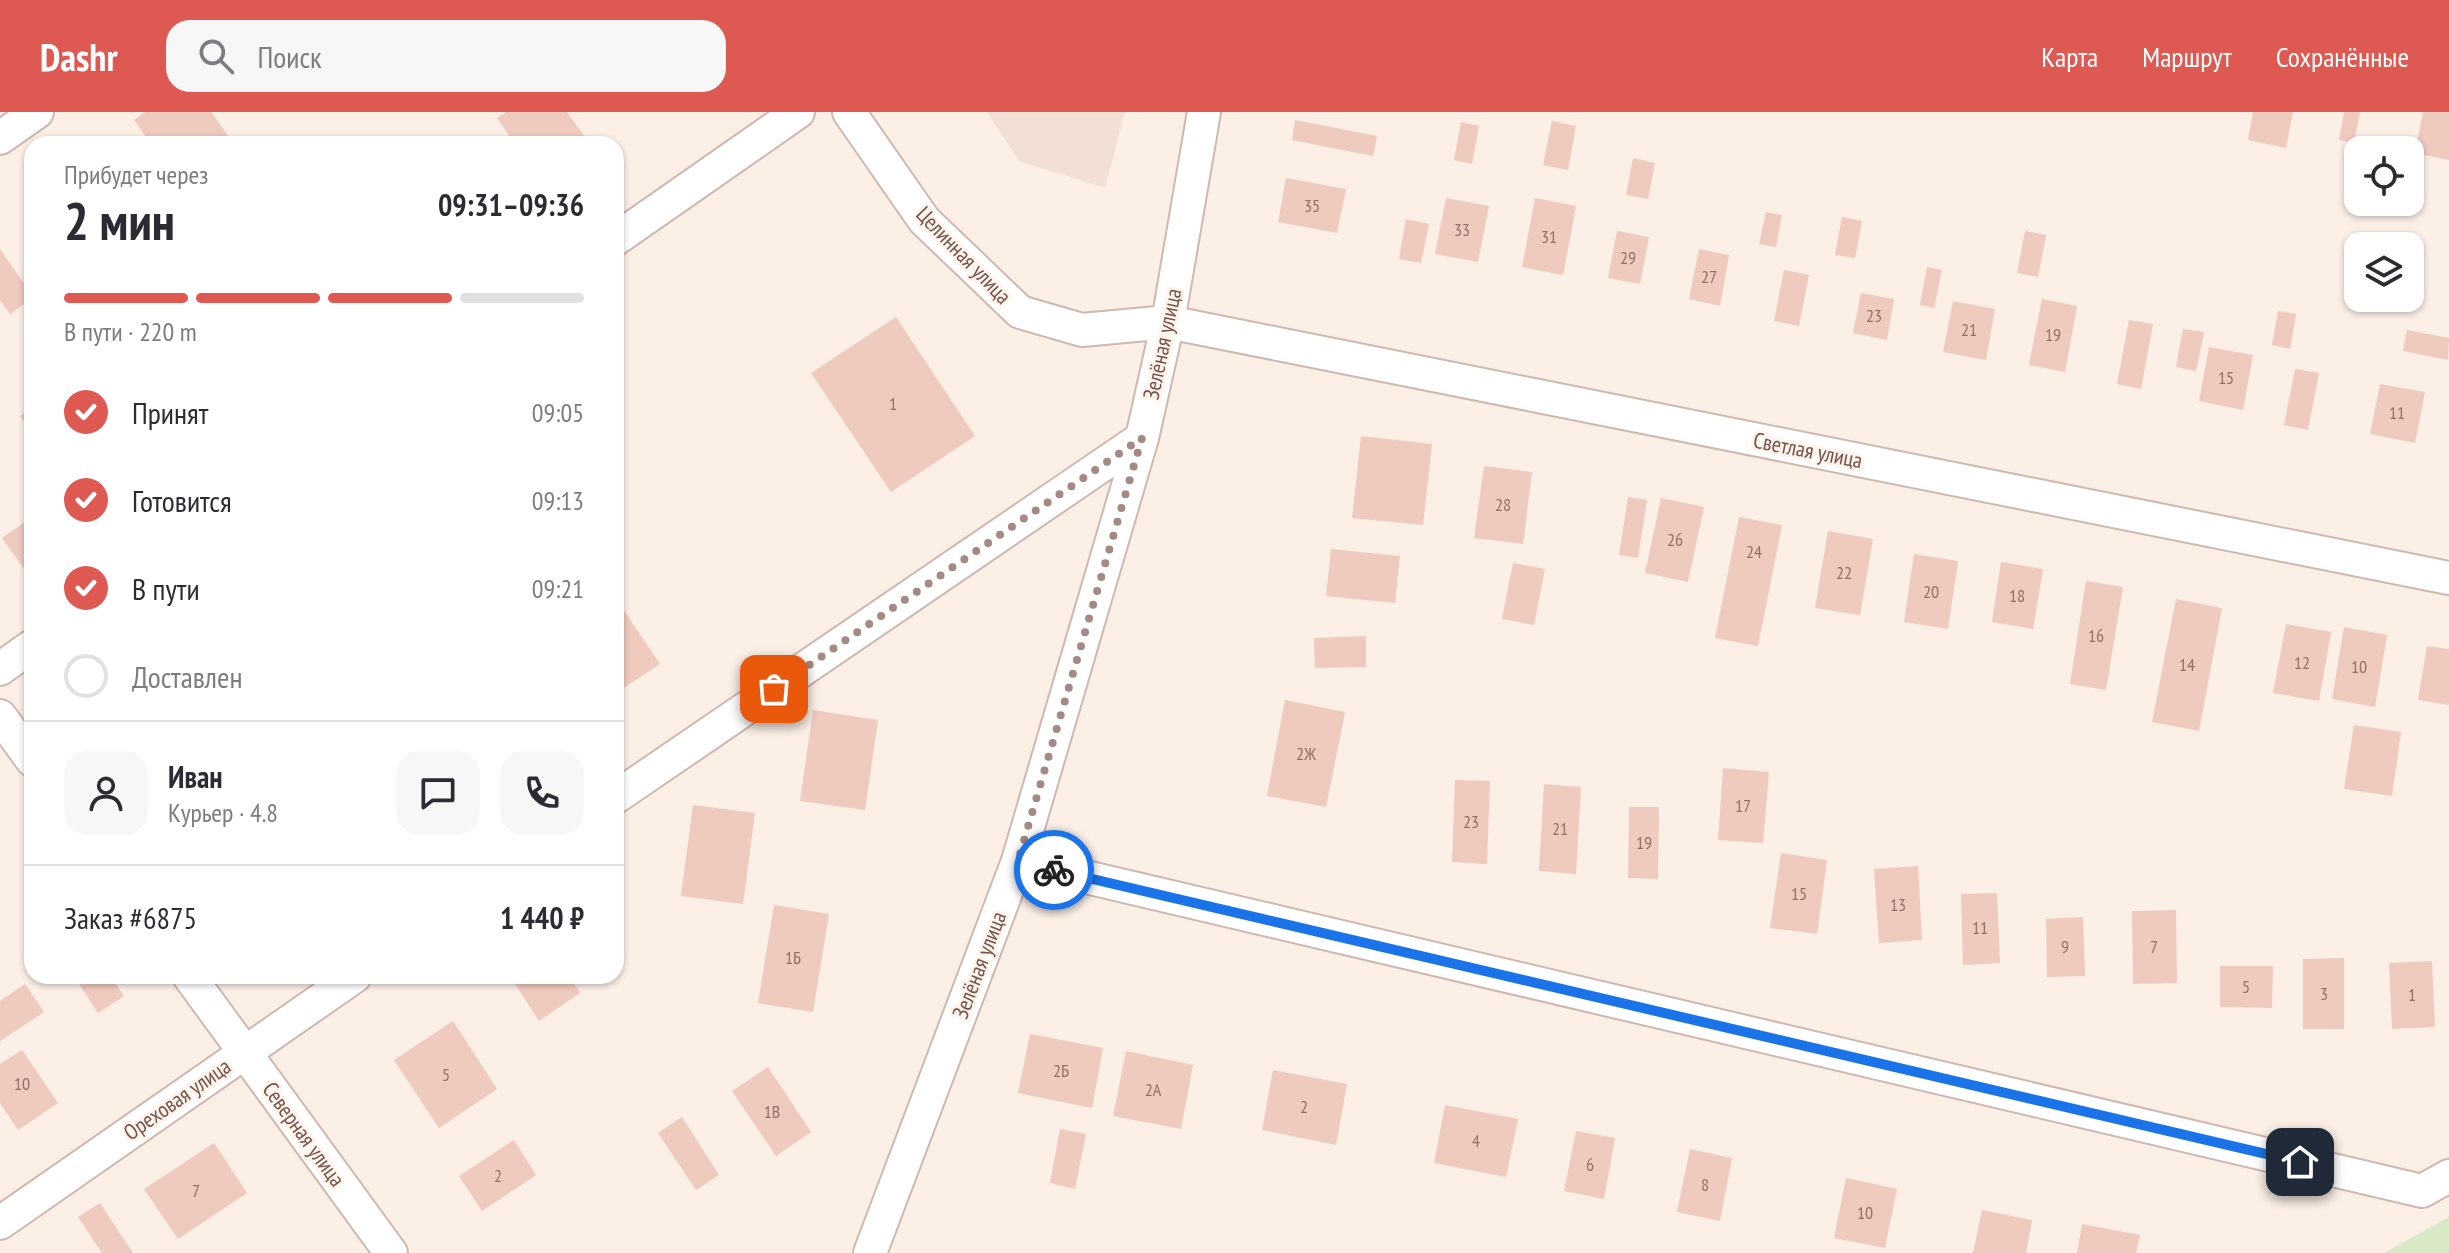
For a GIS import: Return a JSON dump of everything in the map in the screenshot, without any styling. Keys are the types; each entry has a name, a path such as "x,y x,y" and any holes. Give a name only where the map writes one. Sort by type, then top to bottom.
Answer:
{"street":[{"path":"0,138 37,112"},
{"path":"624,233 798,112"},
{"name":"Целинная улица","path":"849,112 924,220 1020,312 1082,330 1168,322"},
{"name":"Зелёная улица","path":"870,1253 1018,861 1142,438 1168,322 1204,112"},
{"name":"Светлая улица","path":"1168,322 2449,578"},
{"path":"624,792 1142,438"},
{"path":"0,669 24,652"},
{"path":"0,716 24,749"},
{"path":"1018,861 2436,1183"},
{"name":"Северная улица","path":"195,984 391,1253"},
{"name":"Ореховая улица","path":"0,1223 343,984"}],"shaded area":[{"path":"987,112 1125,112 1105,188 1019,161"}],"green space":[{"path":"2449,1217 2449,1253 2384,1253"}],"building":[{"path":"145,112 211,112 228,136 145,136 134,120"},
{"path":"506,112 567,112 584,136 509,136 497,118"},
{"path":"2253,112 2293,112 2286,148 2248,140"},
{"path":"2344,112 2360,112 2355,136 2344,136 2344,141 2339,140"},
{"path":"2423,112 2449,112 2449,160 2424,155 2424,136 2418,136"},
{"path":"1295,120 1377,136 1373,156 1292,140"},
{"path":"1552,121 1576,126 1568,170 1543,165"},
{"path":"1461,122 1479,126 1472,164 1454,160"},
{"path":"1633,158 1655,163 1648,199 1626,195"},
{"path":"1286,178 1346,189 1337,233 1278,222"},
{"path":"1446,198 1489,206 1478,262 1435,254"},
{"path":"1535,198 1576,206 1563,275 1522,267"},
{"path":"1766,212 1782,215 1776,247 1759,244"},
{"path":"1842,217 1862,221 1855,258 1835,255"},
{"path":"1406,219 1429,224 1421,263 1399,259"},
{"path":"1617,231 1649,237 1640,284 1608,278"},
{"path":"2025,231 2046,235 2038,277 2017,273"},
{"path":"0,249 24,284 24,304 10,314 0,300"},
{"path":"1699,249 1729,255 1720,306 1689,299"},
{"path":"1927,267 1942,270 1934,308 1920,305"},
{"path":"1784,270 1809,275 1799,326 1774,321"},
{"path":"1861,293 1894,299 1887,340 1853,333"},
{"path":"2042,299 2077,306 2065,372 2029,365"},
{"path":"1953,301 1995,309 1986,360 1943,352"},
{"path":"2278,311 2296,314 2290,349 2272,345"},
{"path":"896,317 975,436 891,492 811,373"},
{"path":"2129,320 2153,324 2141,389 2117,384"},
{"path":"2183,329 2204,332 2196,371 2176,367"},
{"path":"2407,330 2449,338 2448,360 2403,351"},
{"path":"2209,347 2253,355 2243,410 2199,401"},
{"path":"2295,369 2319,373 2308,430 2284,425"},
{"path":"2380,384 2425,392 2415,443 2370,434"},
{"path":"1361,436 1432,444 1423,525 1352,518"},
{"path":"1484,466 1532,472 1523,544 1474,538"},
{"path":"1628,497 1647,500 1638,558 1619,555"},
{"path":"1661,498 1704,507 1688,582 1645,573"},
{"path":"1739,517 1782,525 1758,646 1715,638"},
{"path":"24,523 24,569 2,538"},
{"path":"1828,531 1873,539 1860,615 1815,608"},
{"path":"1331,549 1400,556 1395,603 1326,596"},
{"path":"1914,554 1958,561 1948,629 1904,622"},
{"path":"2001,562 2043,569 2033,629 1992,622"},
{"path":"1513,563 1545,569 1534,625 1502,619"},
{"path":"2086,581 2123,587 2106,690 2070,684"},
{"path":"2176,599 2222,608 2199,731 2152,722"},
{"path":"624,610 660,664 624,688"},
{"path":"2286,624 2331,632 2319,701 2273,693"},
{"path":"2344,627 2387,635 2375,707 2332,699"},
{"path":"1366,636 1366,667 1315,668 1314,638"},
{"path":"2427,646 2449,649 2449,705 2418,700"},
{"path":"1285,700 1345,712 1326,807 1267,796"},
{"path":"813,710 878,720 865,810 800,801"},
{"path":"2354,725 2401,732 2392,796 2344,789"},
{"path":"1723,768 1769,772 1763,843 1718,840"},
{"path":"1455,780 1490,781 1487,864 1452,862"},
{"path":"1544,784 1581,787 1576,874 1539,871"},
{"path":"693,805 755,813 743,904 681,896"},
{"path":"1629,807 1659,807 1658,879 1628,878"},
{"path":"1781,853 1827,860 1817,934 1770,928"},
{"path":"1918,866 1922,940 1879,943 1874,869"},
{"path":"1997,893 2000,963 1963,965 1961,894"},
{"path":"774,905 829,914 813,1012 758,1003"},
{"path":"2176,910 2177,983 2133,984 2132,911"},
{"path":"2083,917 2085,976 2047,977 2046,919"},
{"path":"2344,958 2344,1029 2303,1029 2303,959"},
{"path":"2432,961 2435,1027 2392,1029 2389,963"},
{"path":"2220,966 2273,966 2272,1008 2220,1007"},
{"path":"25,984 44,1012 0,1041 0,1001"},
{"path":"79,984 116,984 124,996 98,1013"},
{"path":"515,984 574,984 580,993 539,1021"},
{"path":"453,1021 497,1089 439,1128 394,1060"},
{"path":"1030,1034 1103,1048 1092,1108 1018,1093"},
{"path":"22,1050 58,1103 18,1130 0,1103 0,1064"},
{"path":"1126,1051 1193,1065 1181,1129 1113,1116"},
{"path":"768,1067 811,1132 776,1156 732,1091"},
{"path":"1273,1070 1347,1084 1336,1145 1262,1130"},
{"path":"1445,1105 1518,1119 1506,1177 1434,1163"},
{"path":"682,1117 719,1175 696,1190 658,1133"},
{"path":"1060,1129 1086,1134 1075,1189 1050,1183"},
{"path":"1576,1131 1615,1138 1604,1199 1564,1191"},
{"path":"514,1140 536,1175 482,1211 459,1176"},
{"path":"214,1143 247,1193 178,1239 144,1189"},
{"path":"1690,1149 1732,1158 1720,1221 1677,1212"},
{"path":"1846,1178 1897,1189 1885,1248 1834,1238"},
{"path":"100,1203 133,1253 102,1253 78,1217"},
{"path":"1982,1210 2032,1220 2026,1253 1973,1253"},
{"path":"2082,1224 2140,1235 2136,1253 2077,1253"}],"way so far":[{"path":"774,689 1142,438 1018,861 1054,870"}],"route":[{"path":"1054,870 2300,1162"}]}
